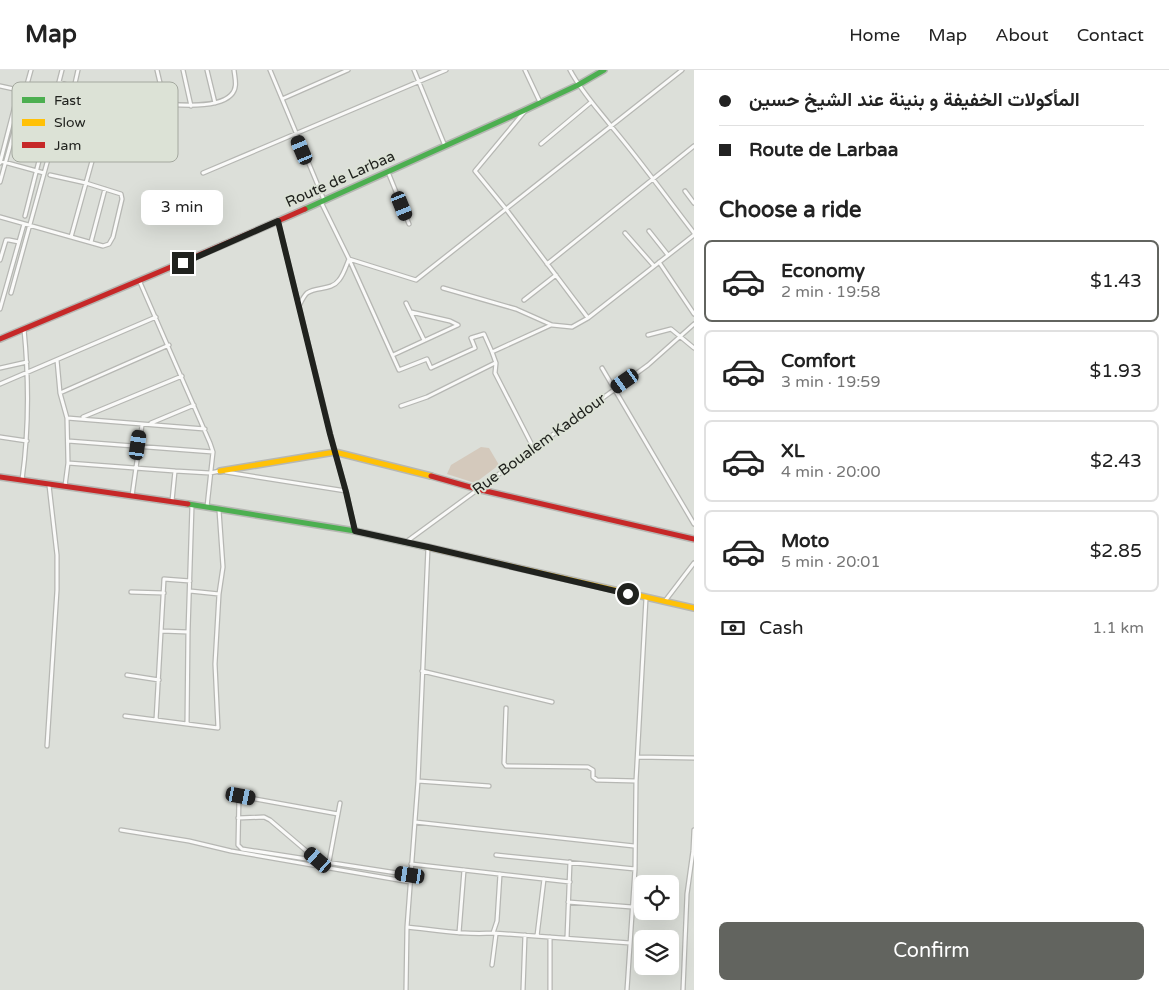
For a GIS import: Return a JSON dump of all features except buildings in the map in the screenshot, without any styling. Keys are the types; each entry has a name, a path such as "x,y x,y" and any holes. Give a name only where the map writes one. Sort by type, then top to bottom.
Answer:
{"street":[{"path":"183,70 191,106"},
{"path":"207,70 214,103"},
{"path":"178,105 191,106 214,103 226,99 232,94 236,86 234,70"},
{"path":"270,70 322,200 394,355 399,370 428,359 431,368 475,348 471,338 484,334 496,362 495,373 534,449"},
{"path":"282,99 348,70"},
{"path":"414,70 445,147"},
{"path":"203,173 446,70"},
{"path":"525,70 540,103"},
{"path":"442,288 516,309 552,325 572,327 588,318 694,234 611,126 590,103 570,70"},
{"name":"Route de Larbaa","path":"0,339 198,257 322,200 445,147 578,85 604,70"},
{"path":"349,259 416,280 682,70"},
{"path":"541,144 590,103"},
{"path":"525,110 475,171 588,318"},
{"path":"12,117 0,162 44,173"},
{"path":"0,182 12,137"},
{"path":"547,264 694,146"},
{"path":"25,216 38,162"},
{"path":"11,294 47,162"},
{"path":"71,237 92,162"},
{"path":"387,172 409,224"},
{"path":"0,217 103,246 108,245 114,234 122,196 119,193 50,175"},
{"path":"91,242 105,189"},
{"path":"685,191 694,203"},
{"path":"278,221 355,531"},
{"path":"0,309 24,224"},
{"path":"648,231 668,255"},
{"path":"625,233 654,266"},
{"path":"0,260 6,240 18,242"},
{"path":"298,307 305,295 333,286 339,282 349,259"},
{"path":"659,262 694,314"},
{"path":"524,300 556,276"},
{"path":"139,280 169,345 213,452 207,507"},
{"path":"406,303 424,340"},
{"path":"394,355 458,325 450,321 411,312"},
{"path":"0,384 156,317"},
{"name":"Rue Boualem Kaddour","path":"406,542 648,364 694,324"},
{"path":"492,352 552,325"},
{"path":"648,335 671,329 694,348"},
{"path":"22,480 27,441 28,371 24,330"},
{"path":"60,393 169,345"},
{"path":"57,360 60,393 67,418 68,463 65,486"},
{"path":"0,368 27,362"},
{"path":"401,406 426,397 496,362"},
{"path":"602,368 694,524"},
{"path":"82,418 182,376"},
{"path":"67,418 142,425 194,405"},
{"path":"150,423 205,429"},
{"path":"132,496 142,425"},
{"path":"0,437 27,441"},
{"path":"68,441 213,452"},
{"path":"68,463 210,473 335,452 478,489 694,539"},
{"path":"220,471 346,492"},
{"path":"172,502 175,472"},
{"path":"0,477 355,531 694,608"},
{"path":"47,746 57,582 57,555 49,484"},
{"path":"187,724 192,505"},
{"path":"125,716 218,728 215,664 219,594 223,567 220,510"},
{"path":"406,990 407,927 416,822 428,547"},
{"path":"664,601 694,563"},
{"path":"156,720 164,579 190,581"},
{"path":"190,591 219,594"},
{"path":"131,592 164,593"},
{"path":"627,990 635,869 636,781 646,598"},
{"path":"162,631 188,632"},
{"path":"422,671 552,702"},
{"path":"127,675 159,680"},
{"path":"506,708 504,763 506,766 588,767 592,770 593,777 597,780 636,781"},
{"path":"638,757 694,758"},
{"path":"418,781 489,786"},
{"path":"338,814 240,796 238,843 240,848 410,875"},
{"path":"329,862 340,803"},
{"path":"238,818 264,817 270,820 318,860"},
{"path":"416,822 634,846"},
{"path":"121,830 410,882"},
{"path":"683,990 687,894 694,851 694,830"},
{"path":"496,855 635,869"},
{"path":"567,938 570,862"},
{"path":"411,864 570,882"},
{"path":"459,933 464,870"},
{"path":"492,965 500,874"},
{"path":"537,936 544,879"},
{"path":"568,902 632,907"},
{"path":"407,927 459,933 495,933 630,943"},
{"path":"523,990 524,935"},
{"path":"550,937 550,990"}],"shaded area":[{"path":"481,447 489,448 499,465 475,483 447,474 451,465"}],"traffic: fast":[{"path":"305,209 525,110 578,85 604,70"},
{"path":"188,504 355,531 427,547"}],"traffic: slow":[{"path":"220,471 335,452 431,476"},
{"path":"427,547 694,608"}],"traffic: jam":[{"path":"0,339 305,209"},
{"path":"431,476 477,489 694,539"},
{"path":"0,477 188,504"}],"route":[{"path":"183,263 278,221 355,531 628,594"}]}
